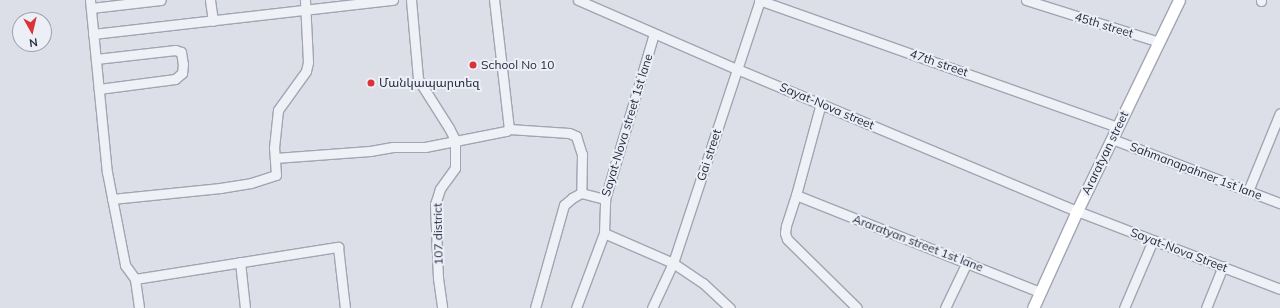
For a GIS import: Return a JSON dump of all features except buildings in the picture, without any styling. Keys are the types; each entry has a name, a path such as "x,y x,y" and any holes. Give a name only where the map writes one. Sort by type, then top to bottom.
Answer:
{"main road":[{"name":"Araratyan street","path":"1033,308 1077,212 1179,0"}],"street":[{"path":"139,308 135,279 125,265 107,172 90,4 161,0"},
{"path":"210,0 213,21"},
{"path":"112,199 220,188 251,183 276,175 274,138 278,110 306,71 308,62 307,10 305,0"},
{"path":"93,34 393,0"},
{"path":"411,0 418,79 455,140"},
{"path":"494,0 509,129"},
{"name":"Sayat-Nova street","path":"578,0 654,34 1077,212"},
{"name":"Gai street","path":"652,308 673,263 760,0"},
{"name":"47th street","path":"760,0 1118,127"},
{"name":"45th street","path":"1026,0 1159,42"},
{"name":"Sayat-Nova street 1st lane","path":"576,308 604,233 604,199 654,34"},
{"path":"96,59 175,50 181,52 183,64 180,77 175,79 99,89"},
{"path":"820,103 796,195 786,226 787,239 857,308"},
{"path":"1248,191 1280,113"},
{"path":"275,158 370,151 394,147 425,147 506,131 509,129 569,133 576,136 582,154 581,193"},
{"name":"Sahmanapahner 1st lane","path":"1112,139 1280,203"},
{"name":"107 district","path":"442,308 438,278 435,204 440,189 455,168 455,140"},
{"path":"535,308 564,205 581,193 604,199"},
{"name":"Araratyan street 1st lane","path":"796,195 1040,292"},
{"name":"Sayat-Nova Street","path":"1077,212 1280,288"},
{"path":"604,233 673,263 703,283 730,308"},
{"path":"1124,308 1153,240"},
{"path":"135,279 338,247 345,308"},
{"path":"240,262 245,308"},
{"path":"945,308 966,262"},
{"path":"1206,308 1223,266"}],"place":[{"name":"School No 10","path":"473,65"},
{"name":"Մանկապարտեզ","path":"371,83"}]}
